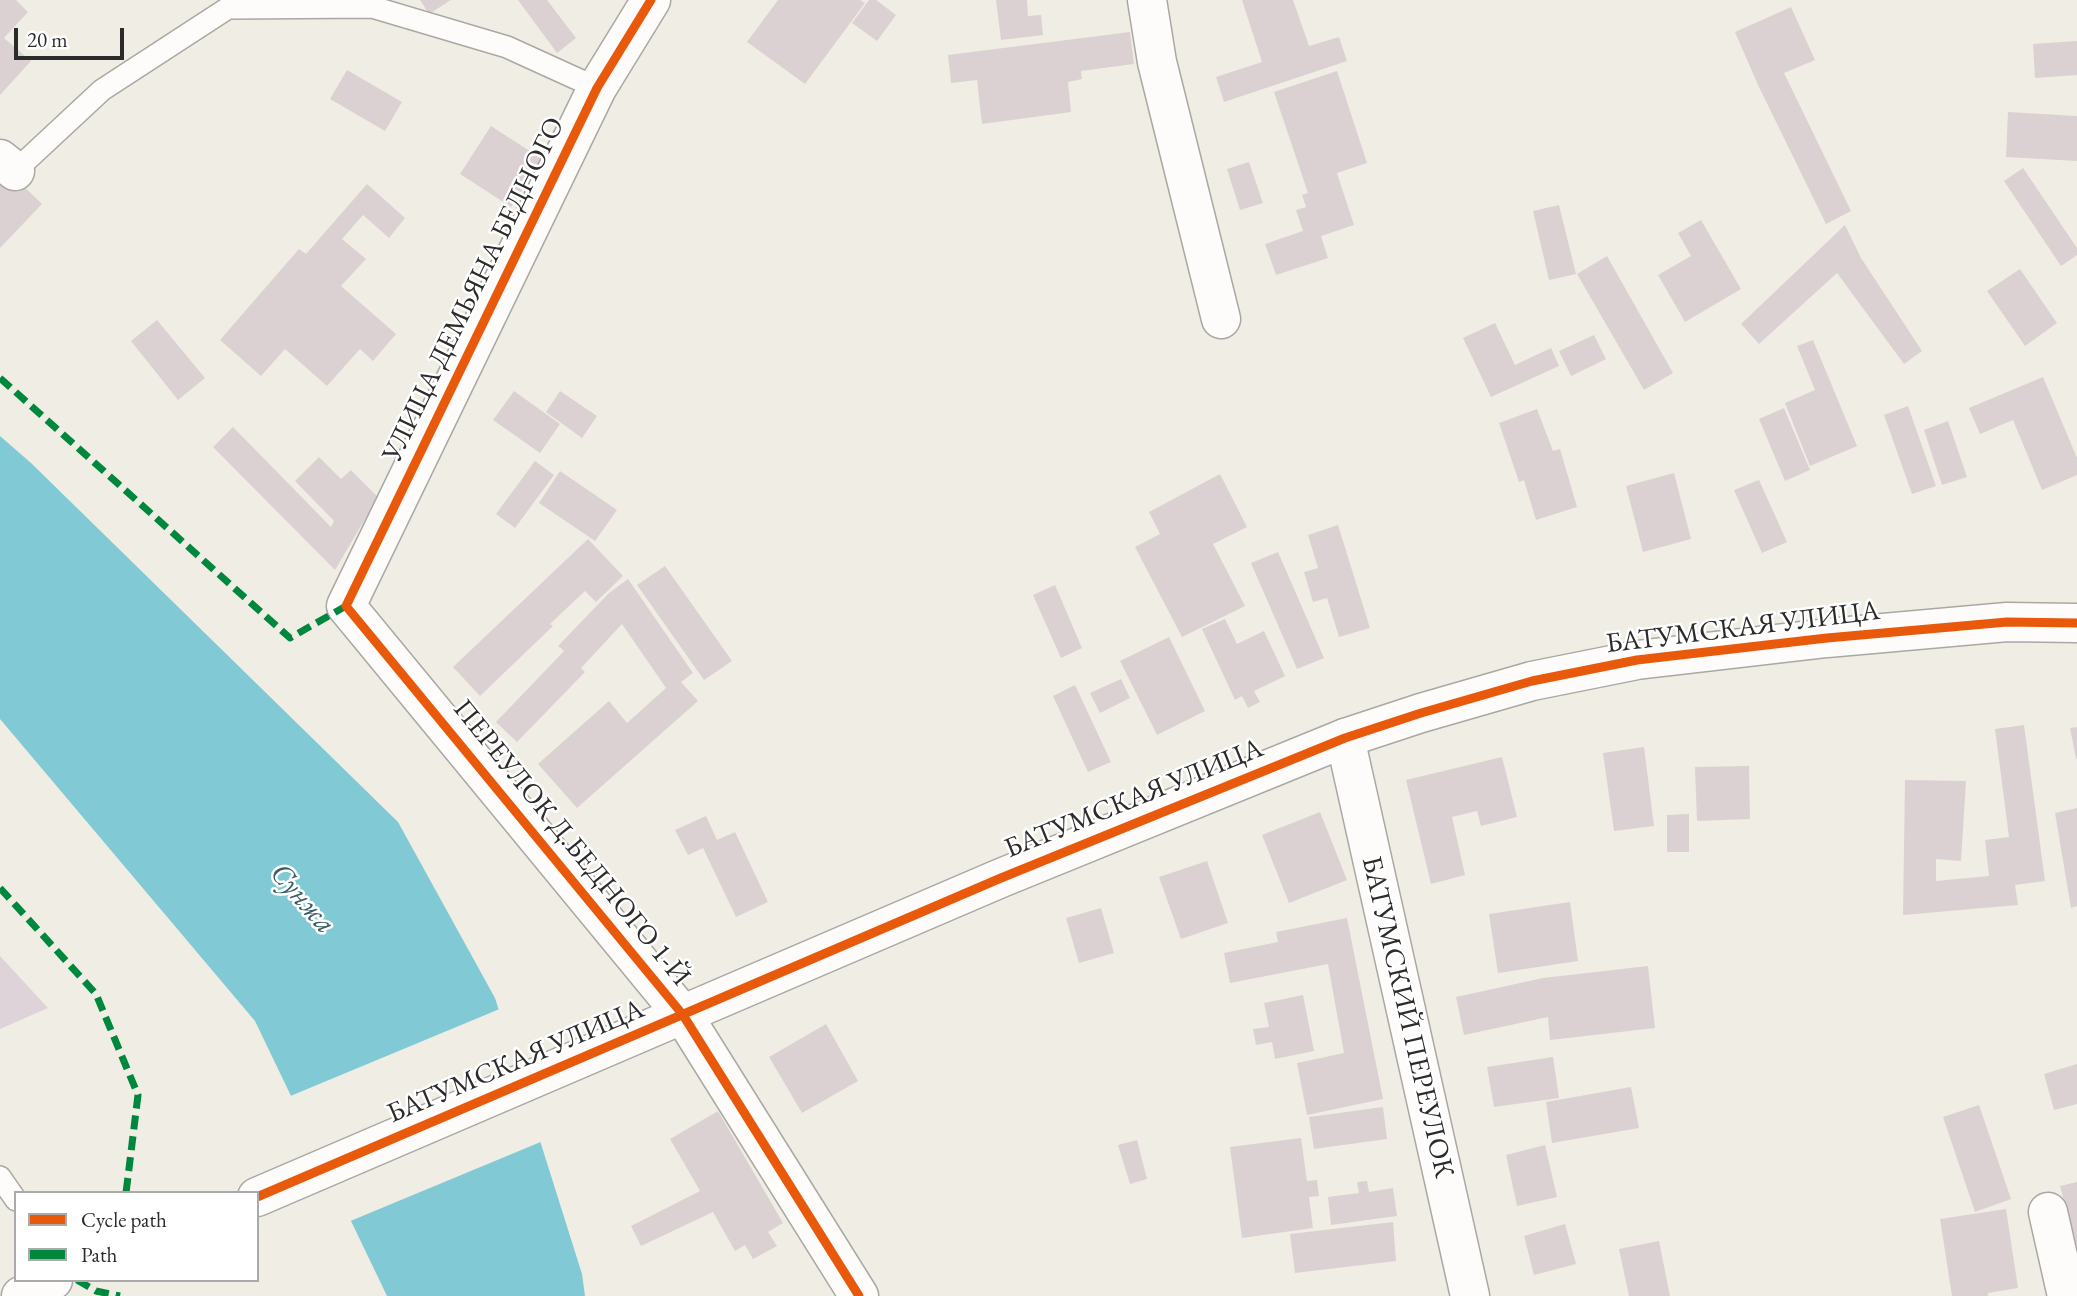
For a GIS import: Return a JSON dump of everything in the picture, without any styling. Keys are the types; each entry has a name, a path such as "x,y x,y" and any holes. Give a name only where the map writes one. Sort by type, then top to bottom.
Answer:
{"street":[{"name":"УЛИЦА ДЕМЬЯНА БЕДНОГО","path":"346,606 597,88 651,0"},
{"path":"1147,0 1157,62 1221,318"},
{"name":"ПЕРЕУЛОК Д.БЕДНОГО 1-Й","path":"346,606 683,1015 859,1296"},
{"path":"2007,622 2077,606"},
{"name":"БАТУМСКАЯ УЛИЦА","path":"259,1196 1001,877 1345,737 1532,681 1637,660 1828,638 2007,622 2077,623"},
{"name":"БАТУМСКИЙ ПЕРЕУЛОК","path":"1345,737 1470,1296"},
{"path":"2048,1212 2067,1296"},
{"path":"21,1296 49,1282"}],"lane":[{"path":"8,165 102,90 228,8 372,8 508,47 597,88"},
{"path":"0,1177 14,1197"}],"shaded area":[{"path":"0,956 48,1008 0,1029"}],"water":[{"name":"Сунжа","path":"0,436 31,463 398,822 495,998 582,1274 585,1296 387,1296 255,1021 0,719"}],"pier":[{"path":"502,1008 543,1141 348,1222 288,1097"}],"building":[{"path":"0,0 16,0 28,12 4,38 31,61 0,95"},
{"path":"420,0 451,0 429,14"},
{"path":"518,0 547,0 576,38 557,53"},
{"path":"778,0 860,0 865,3 805,84 747,42"},
{"path":"869,0 876,0 896,15 877,41 852,23"},
{"path":"996,0 1027,0 1028,16 1041,15 1043,35 1001,40"},
{"path":"1242,0 1293,0 1309,46 1339,37 1347,61 1224,102 1216,77 1262,62"},
{"path":"1791,7 1815,60 1784,73 1851,211 1826,224 1735,32"},
{"path":"1130,32 1134,64 1081,71 1082,79 1068,82 1071,112 982,124 977,80 951,83 948,55"},
{"path":"2077,41 2077,75 2035,78 2033,44"},
{"path":"347,70 402,102 385,131 330,99"},
{"path":"1337,71 1367,163 1337,173 1354,225 1321,236 1328,258 1276,275 1265,244 1303,231 1296,210 1306,207 1302,195 1308,193 1274,92"},
{"path":"2008,112 2077,116 2077,161 2006,157"},
{"path":"491,126 542,159 511,207 460,174"},
{"path":"1249,162 1263,203 1240,210 1227,169"},
{"path":"2023,168 2077,248 2077,255 2061,266 2004,181"},
{"path":"8,171 42,204 0,248 0,179"},
{"path":"367,184 405,218 389,238 363,215 342,239 366,259 341,286 396,334 373,361 360,349 327,386 285,349 261,376 220,340 299,249 306,254"},
{"path":"1559,205 1576,274 1549,280 1533,211"},
{"path":"1701,220 1741,289 1685,322 1658,275 1691,256 1678,233"},
{"path":"1845,225 1861,258 1922,351 1904,364 1837,273 1759,344 1741,324"},
{"path":"1607,256 1673,373 1644,390 1577,274"},
{"path":"2020,269 2057,323 2025,346 1987,291"},
{"path":"157,320 205,378 178,400 131,341"},
{"path":"1495,323 1515,365 1551,348 1559,366 1491,397 1463,338"},
{"path":"1594,335 1606,359 1571,376 1559,351"},
{"path":"1813,340 1857,446 1810,466 1785,403 1815,390 1797,346"},
{"path":"2043,377 2077,458 2077,475 2042,490 2013,420 1980,434 1969,408"},
{"path":"514,391 560,424 540,453 493,420"},
{"path":"560,391 597,416 582,438 546,412"},
{"path":"1908,406 1936,486 1912,494 1884,415"},
{"path":"1784,408 1810,470 1785,481 1759,419"},
{"path":"1537,409 1553,451 1560,449 1577,507 1536,520 1524,480 1519,482 1499,423"},
{"path":"1948,421 1967,477 1942,485 1924,430"},
{"path":"233,427 331,527 334,521 295,481 319,457 341,479 351,470 378,497 335,570 213,447"},
{"path":"535,461 554,475 515,528 496,514"},
{"path":"560,471 617,510 595,541 539,503"},
{"path":"1674,473 1691,539 1643,552 1626,486"},
{"path":"1220,474 1247,527 1213,544 1245,606 1182,637 1135,547 1160,534 1149,512"},
{"path":"1759,480 1787,542 1762,553 1734,490"},
{"path":"1338,525 1370,628 1339,637 1327,598 1313,602 1304,572 1318,568 1308,535"},
{"path":"588,539 623,576 596,602 585,591 550,624 553,626 480,696 453,667"},
{"path":"1278,552 1324,658 1297,669 1251,563"},
{"path":"665,566 732,661 704,680 637,585"},
{"path":"628,579 693,673 681,682 698,701 577,808 538,764 609,701 627,723 666,688 622,624 581,668 585,672 517,742 496,722 564,651 558,646 609,593"},
{"path":"1055,585 1082,648 1061,658 1033,595"},
{"path":"1225,619 1237,644 1264,631 1285,676 1254,691 1260,702 1248,708 1242,696 1235,700 1202,629"},
{"path":"1169,637 1205,711 1157,735 1120,661"},
{"path":"1121,679 1130,698 1100,713 1090,693"},
{"path":"1075,685 1111,762 1088,772 1053,696"},
{"path":"2024,725 2045,881 2015,885 2018,905 1903,915 1905,780 1966,781 1961,861 1936,859 1936,881 1989,876 1985,840 2009,837 1995,729"},
{"path":"2077,727 2077,759 2076,759 2070,728"},
{"path":"1644,747 1654,826 1614,831 1603,753"},
{"path":"1502,757 1517,817 1481,826 1477,811 1452,817 1465,875 1431,884 1406,780"},
{"path":"1749,766 1750,819 1697,821 1695,767"},
{"path":"2077,808 2077,906 2071,908 2055,813"},
{"path":"1320,812 1347,880 1289,903 1262,835"},
{"path":"1689,814 1689,852 1667,852 1667,815"},
{"path":"706,816 717,840 735,832 768,902 736,917 703,848 688,855 675,830"},
{"path":"1207,861 1228,923 1181,939 1159,877"},
{"path":"1570,902 1578,961 1498,973 1489,914"},
{"path":"1101,908 1114,953 1079,963 1066,918"},
{"path":"1347,918 1383,1099 1307,1115 1297,1063 1344,1053 1328,964 1230,983 1224,953 1278,942 1276,932"},
{"path":"1648,966 1655,1028 1550,1040 1548,1017 1464,1035 1456,997 1543,978"},
{"path":"1303,995 1314,1051 1275,1059 1272,1042 1256,1045 1253,1029 1269,1027 1264,1003"},
{"path":"826,1024 858,1081 802,1113 769,1057"},
{"path":"1553,1057 1559,1098 1494,1107 1487,1067"},
{"path":"2077,1064 2077,1104 2054,1110 2044,1074"},
{"path":"1631,1087 1639,1128 1552,1143 1546,1102"},
{"path":"1979,1105 2011,1199 1975,1212 1943,1117"},
{"path":"1383,1107 1387,1139 1314,1149 1309,1117"},
{"path":"718,1111 783,1223 768,1232 777,1246 753,1259 745,1245 735,1251 713,1212 641,1246 631,1226 700,1191 670,1139"},
{"path":"1301,1138 1307,1181 1317,1180 1319,1196 1309,1197 1313,1228 1242,1238 1230,1147"},
{"path":"1137,1140 1147,1179 1130,1184 1118,1145"},
{"path":"1545,1145 1557,1197 1517,1206 1506,1155"},
{"path":"1367,1181 1369,1192 1393,1188 1397,1216 1331,1225 1328,1197 1359,1193 1357,1182"},
{"path":"2077,1182 2077,1245 2076,1246 2060,1186"},
{"path":"2006,1209 2018,1288 1988,1293 1988,1296 1952,1296 1940,1219"},
{"path":"1393,1222 1396,1261 1295,1273 1290,1234"},
{"path":"1565,1224 1576,1264 1534,1275 1524,1236"},
{"path":"1659,1241 1670,1296 1629,1296 1619,1249"}],"marked path":[{"path":"0,378 290,638 346,606"},
{"path":"0,888 96,994 138,1095 126,1191"},
{"path":"80,1282 96,1291 120,1296"}],"cycle path":[{"path":"651,0 597,88 346,606 683,1015 859,1296"},
{"path":"259,1196 1001,878 1345,738 1421,713 1532,681 1637,660 1827,638 2007,622 2077,623"}]}
